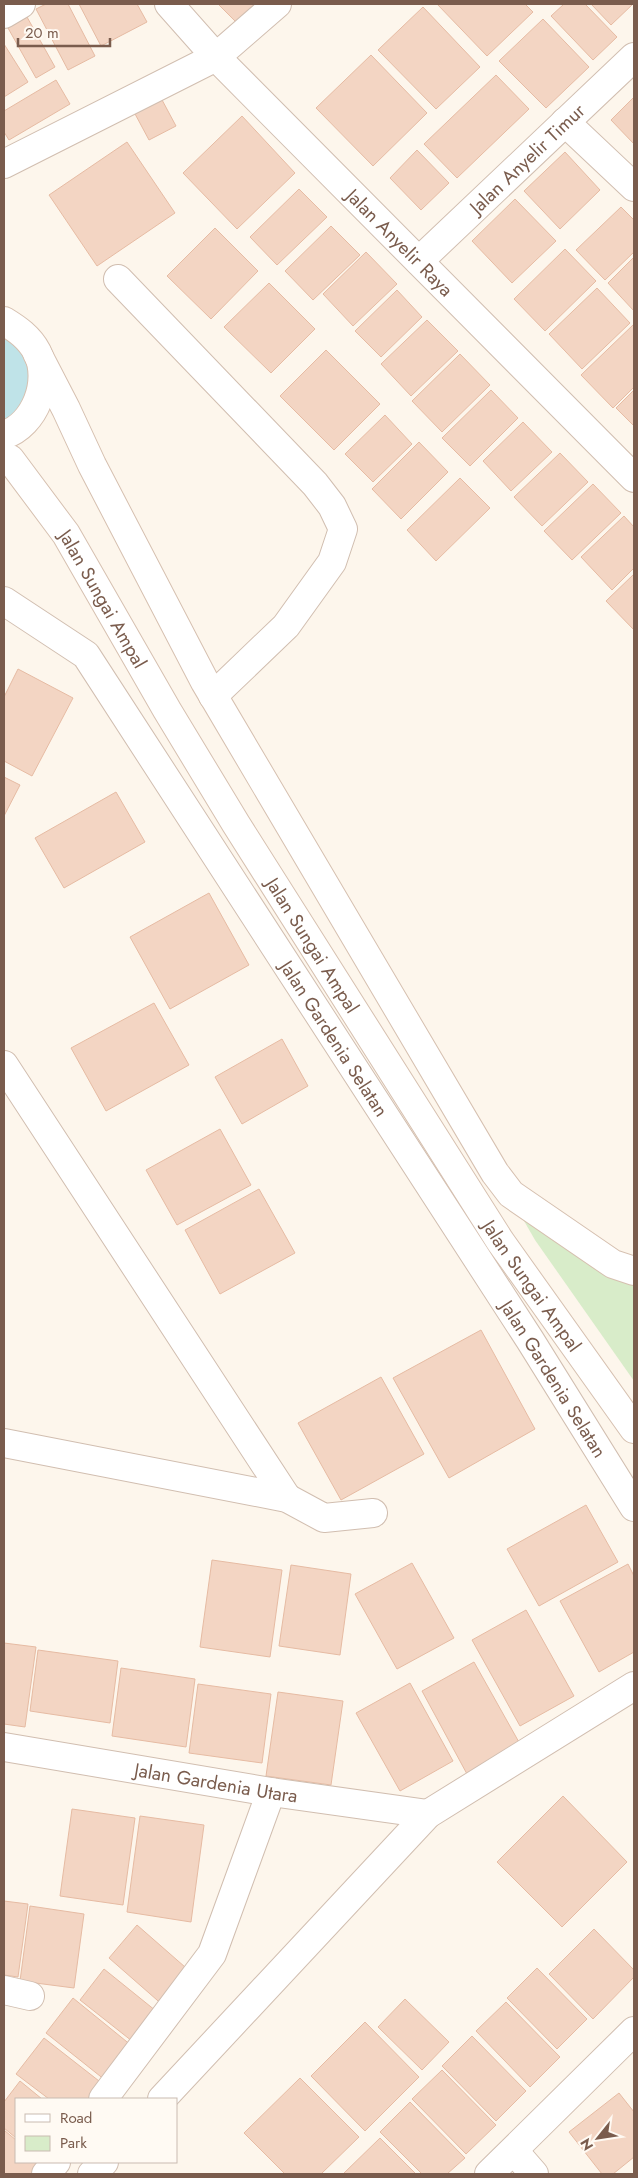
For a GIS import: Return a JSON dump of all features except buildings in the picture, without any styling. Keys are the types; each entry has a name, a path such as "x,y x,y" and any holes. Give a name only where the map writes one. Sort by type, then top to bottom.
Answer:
{"street":[{"path":"4,14 21,4"},
{"name":"Jalan Anyelir Raya","path":"169,4 216,57 634,478"},
{"path":"4,164 216,57 277,4"},
{"name":"Jalan Anyelir Timur","path":"419,262 634,57"},
{"path":"566,122 634,187"},
{"path":"118,279 315,484 332,506 343,529 332,562 286,626 213,696"},
{"path":"4,321 22,331 37,353 43,376 39,400 26,420 4,435"},
{"name":"Jalan Sungai Ampal","path":"37,353 92,465 213,696 496,1173 511,1194 613,1264 634,1271"},
{"name":"Jalan Sungai Ampal","path":"4,456 10,459 66,534 167,710 236,824 500,1241 634,1429"},
{"name":"Jalan Gardenia Selatan","path":"4,601 86,655 519,1324 634,1507"},
{"path":"4,1065 286,1498"},
{"path":"4,1442 286,1498 324,1518 373,1513"},
{"path":"163,2098 428,1814 634,1686"},
{"name":"Jalan Gardenia Utara","path":"4,1747 271,1792 428,1814"},
{"path":"104,2098 212,1954 271,1792"},
{"path":"4,1990 30,1996"},
{"path":"489,2174 634,2031"},
{"path":"514,2151 534,2174"},
{"path":"46,2174 55,2163"},
{"path":"92,2174 103,2163"}],"green space":[{"path":"512,1200 634,1276 634,1381 535,1240"}],"water":[{"path":"4,329 28,352 34,386 4,429"}]}
